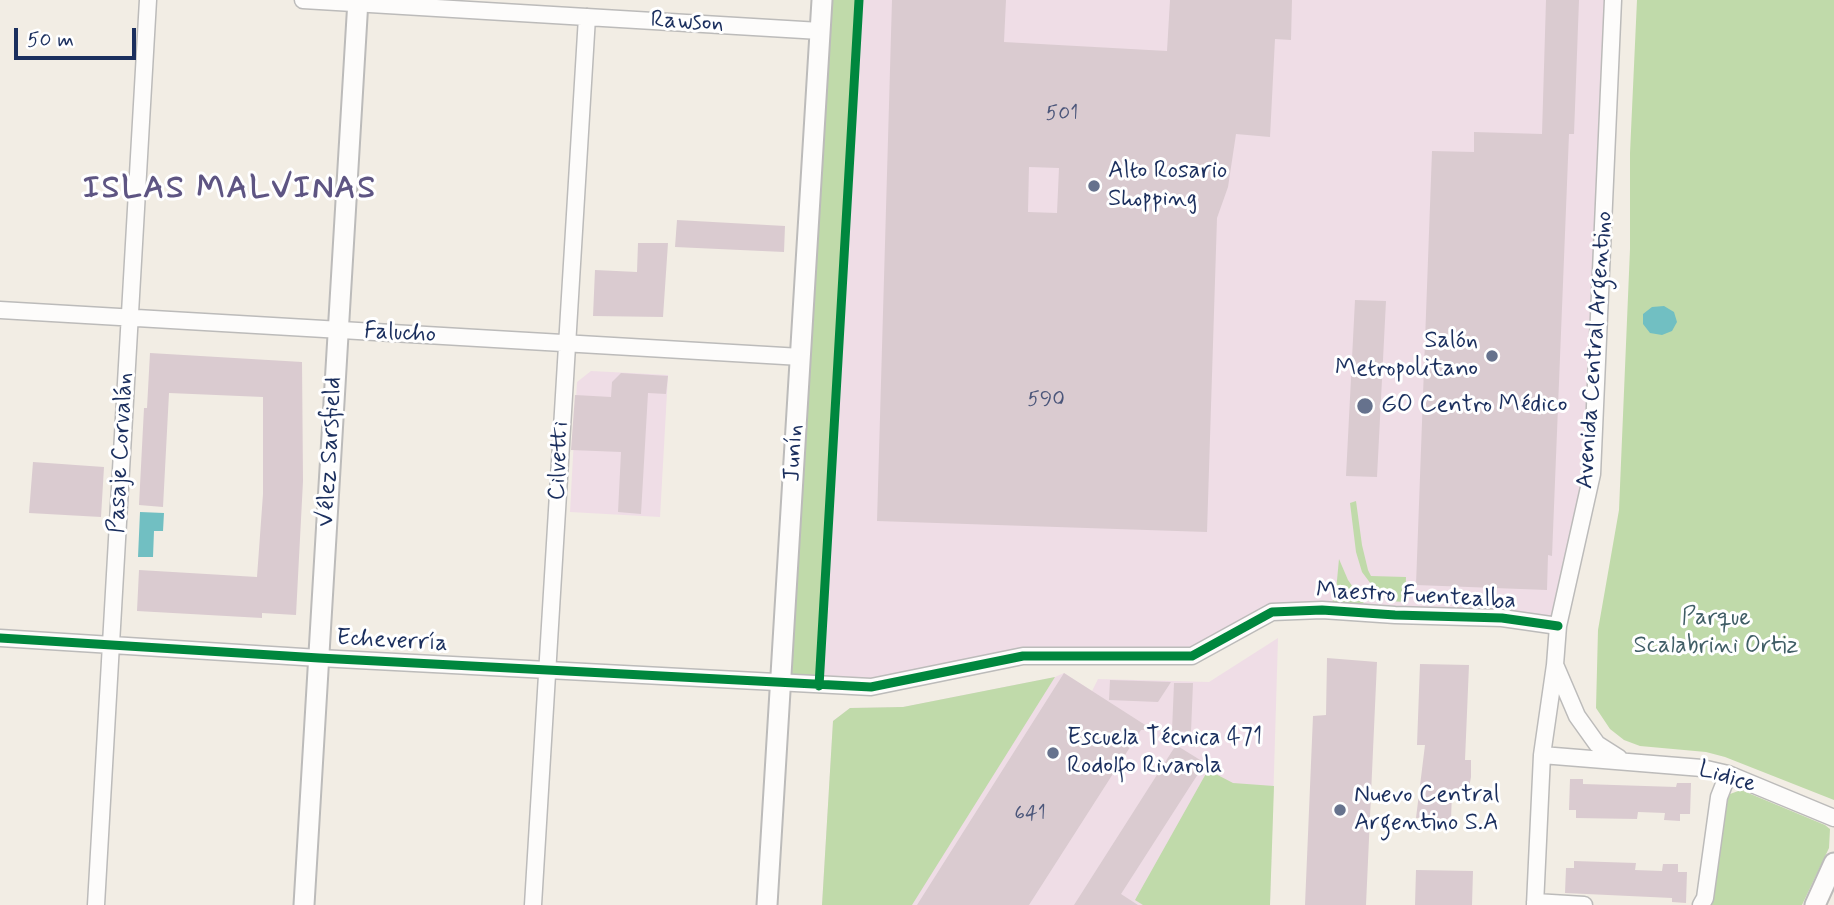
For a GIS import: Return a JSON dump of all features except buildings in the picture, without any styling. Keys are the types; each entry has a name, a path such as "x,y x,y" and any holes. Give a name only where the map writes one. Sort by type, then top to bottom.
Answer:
{"main road":[{"name":"Junín","path":"767,905 822,0"},
{"name":"Vélez Sarsfield","path":"304,905 358,2"},
{"path":"1815,905 1834,863"}],"street":[{"name":"Pasaje Corvalán","path":"96,905 148,0"},
{"name":"Rawson","path":"303,0 559,8 587,17 820,31"},
{"name":"Avenida Central Argentino","path":"1535,903 1542,755 1558,626 1592,474 1613,0"},
{"name":"Cilvetti","path":"533,905 587,17"},
{"name":"Falucho","path":"0,310 801,357"},
{"name":"Maestro Fuentealba","path":"781,684 871,687 1023,656 1192,656 1272,612 1322,610 1502,618 1558,626"},
{"name":"Echeverría","path":"0,638 781,684"},
{"path":"1555,665 1577,716 1597,744 1622,760"},
{"name":"Lidice","path":"1542,755 1702,768 1728,774 1832,816"},
{"path":"1701,905 1705,898 1720,797 1728,774"},
{"path":"1535,903 1584,905"}],"shaded area":[{"path":"859,0 1613,0 1592,474 1558,626 1272,612 1192,656 1023,656 871,687 819,686"},
{"path":"591,371 668,375 660,517 570,512 577,382"},
{"name":"Escuela Técnica 471 Rodolfo Rivarola","path":"1278,638 1270,905 822,905 833,721 850,708 903,707 1064,673 1092,691 1098,679 1209,682"}],"green space":[{"path":"822,0 859,0 819,686 781,684"},
{"name":"Parque Scalabrini Ortiz","path":"1637,0 1834,0 1834,800 1725,757 1706,752 1640,746 1624,740 1610,729 1596,708 1598,630 1619,510"},
{"path":"1356,501 1368,570 1371,576 1406,577 1405,602 1389,601 1362,572 1356,552 1350,503"},
{"path":"1339,559 1348,580 1364,603 1332,603"},
{"path":"1055,677 912,905 822,905 833,721 850,708 903,707"},
{"path":"1208,770 1233,783 1274,786 1270,905 1143,905 1135,900"},
{"path":"1741,790 1830,829 1829,848 1802,905 1707,905 1726,802 1730,794"}],"water":[{"path":"1664,306 1674,312 1677,322 1672,331 1662,335 1650,333 1643,324 1643,314 1652,307"},
{"path":"140,512 164,513 163,531 154,531 153,557 138,557"}],"cycle path":[{"path":"819,686 859,0"},
{"path":"0,638 871,687 1023,656 1192,656 1272,612 1322,610 1502,618 1558,626"}],"place":[{"name":"Alto Rosario Shopping","path":"1094,186"},
{"name":"Salón Metropolitano","path":"1492,356"},
{"name":"GO Centro Médico","path":"1365,406"},
{"name":"Escuela Técnica 471 Rodolfo Rivarola","path":"1053,753"},
{"name":"Nuevo Central Argentino S.A","path":"1340,810"}],"district":[{"name":"ISLAS MALVINAS","path":"230,190"}]}
